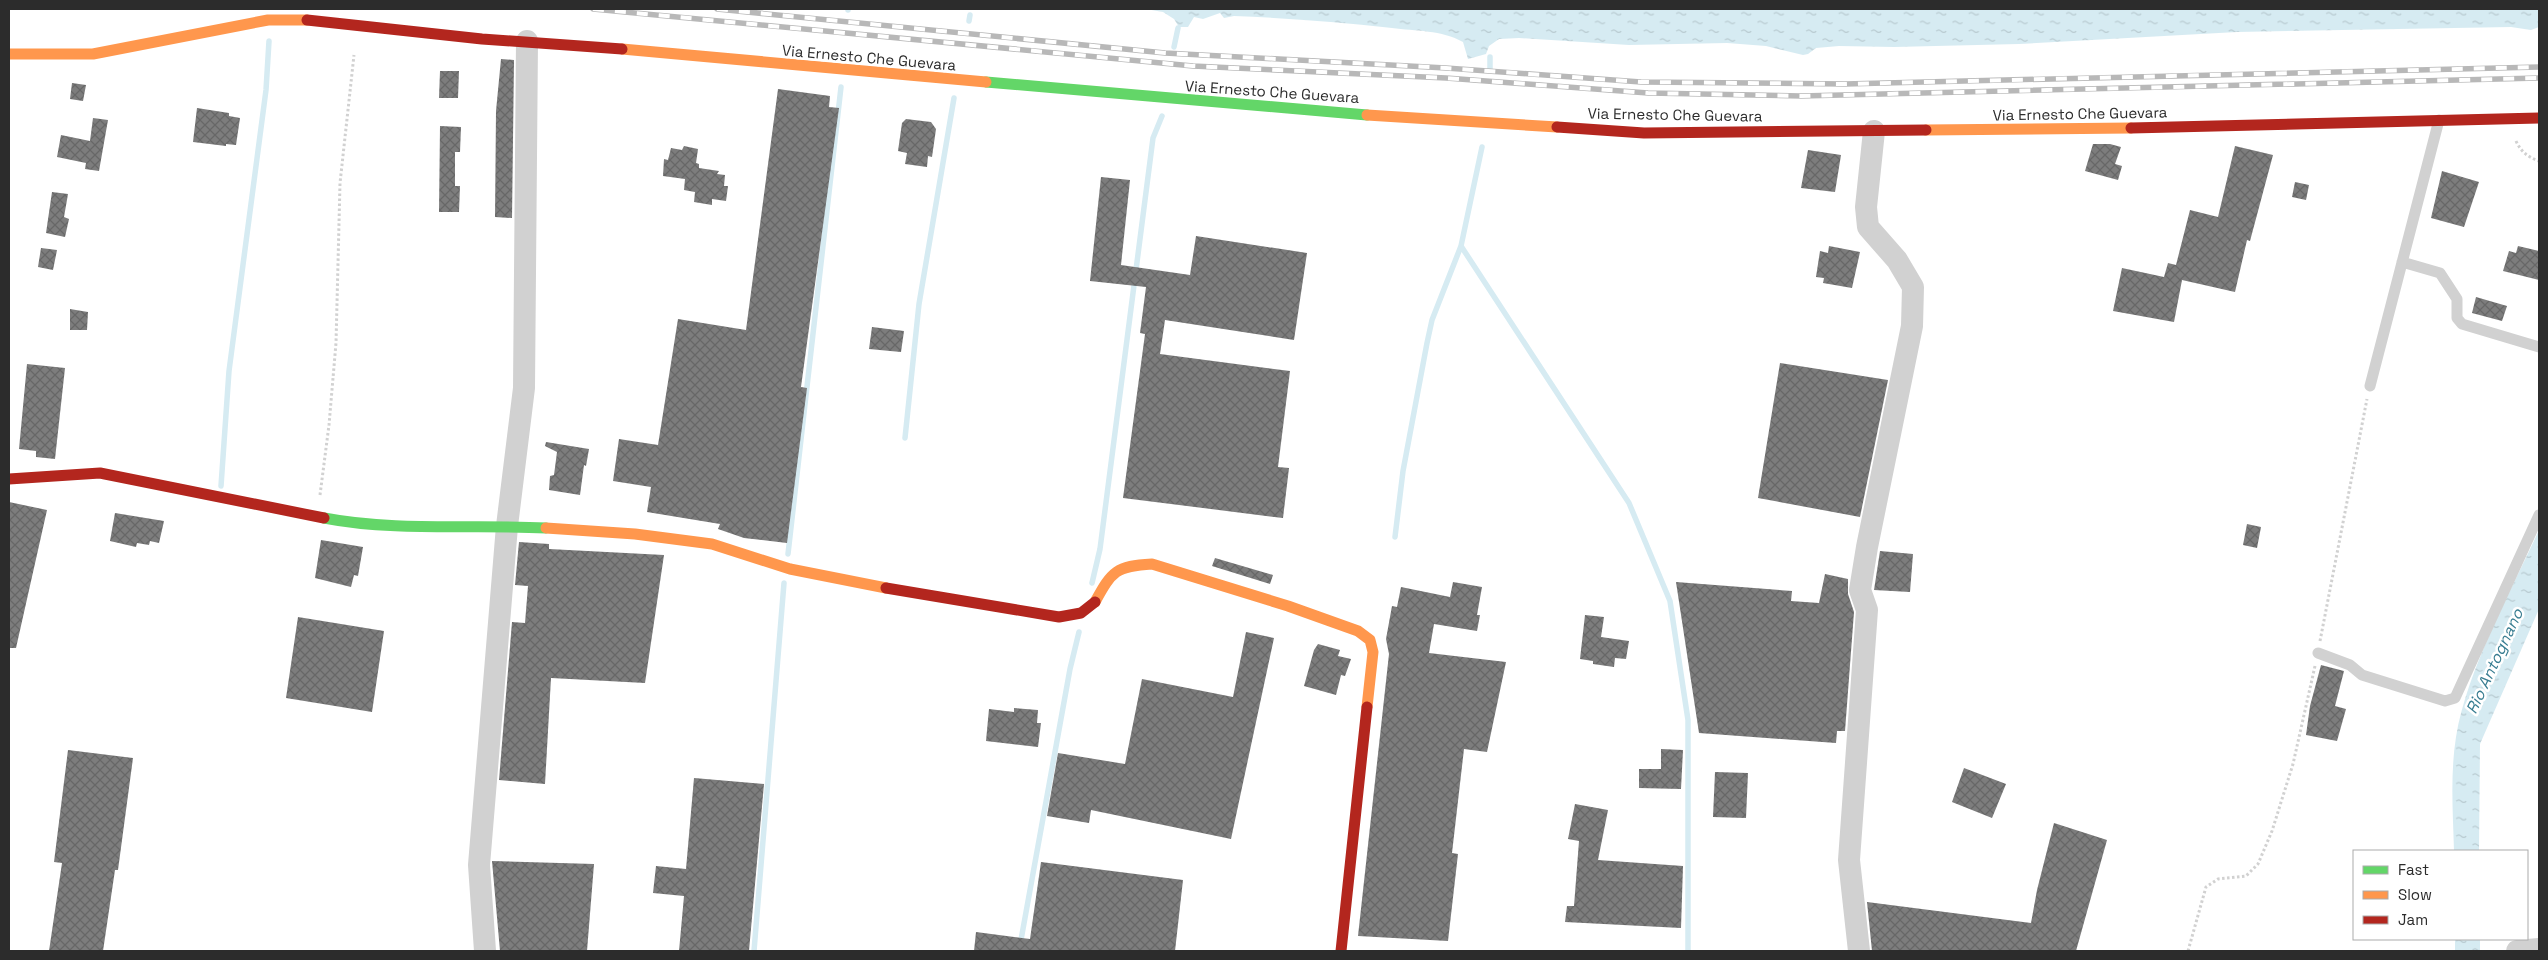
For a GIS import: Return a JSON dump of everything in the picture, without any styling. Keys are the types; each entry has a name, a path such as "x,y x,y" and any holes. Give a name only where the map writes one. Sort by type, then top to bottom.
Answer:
{"street":[{"name":"Via Ernesto Che Guevara","path":"9,54 93,54 268,20 302,19 482,39 527,41 1295,110 1644,133 2167,128 2539,118"},
{"path":"485,951 479,865 507,526 524,388 527,41"},
{"path":"1860,951 1849,860 1867,610 1860,590 1866,547 1912,326 1913,287 1897,260 1868,227 1866,207 1874,130"},
{"path":"9,479 100,473 316,518 408,526 507,526 635,534 712,544 790,569 1059,618 1082,614 1094,602 1109,576 1129,565 1152,564 1279,603 1358,631 1370,640 1373,652 1341,951"},
{"path":"2517,951 2539,948"}],"lane":[{"path":"2370,386 2439,120"},
{"path":"2402,262 2440,273 2457,300 2457,318 2462,324 2539,347"},
{"path":"2318,653 2350,665 2362,675 2446,701 2455,698 2539,515"}],"path":[{"path":"316,518 329,425 336,352 340,183 354,55"},
{"path":"2188,951 2206,887 2218,879 2246,876 2258,864 2272,831 2293,764 2318,653 2370,386"}],"water":[{"path":"1146,9 2539,9 2539,27 2531,30 2511,27 2237,32 2019,44 1894,47 1839,46 1816,48 1803,55 1766,46 1727,43 1629,45 1519,38 1499,39 1489,46 1486,54 1468,59 1463,42 1446,35 1428,32 1293,19 1234,16 1224,18 1220,13 1203,19 1194,17 1188,27 1179,27 1174,19 1163,12"},
{"name":"Rio Antognano","path":"2539,530 2539,609 2480,744 2479,850 2454,850 2452,794 2456,737 2470,685 2491,632"},
{"path":"2455,940 2480,940 2480,951 2455,951"}],"building":[{"path":"501,59 514,60 512,218 495,217 496,111"},
{"path":"440,71 459,71 458,98 439,98"},
{"path":"72,83 86,85 83,101 70,99"},
{"path":"778,89 830,96 829,107 839,108 801,387 807,388 787,543 744,538 718,529 720,524 647,512 651,487 613,481 619,439 658,445 678,319 746,330"},
{"path":"197,108 229,113 229,116 240,118 236,145 226,144 226,146 193,142"},
{"path":"93,118 108,120 99,171 85,169 86,163 57,157 61,135 90,141"},
{"path":"906,119 931,122 936,129 932,157 928,156 927,167 905,164 907,153 898,151 902,123"},
{"path":"440,126 461,127 460,152 455,152 455,186 460,186 459,212 439,212"},
{"path":"2093,144 2110,144 2121,147 2115,164 2122,166 2118,180 2085,171"},
{"path":"684,146 698,149 696,163 699,164 699,168 719,171 717,174 725,175 724,186 728,186 726,201 712,199 712,205 694,202 695,192 684,190 685,179 663,176 664,159 668,160 671,148 682,150"},
{"path":"2235,146 2273,155 2250,241 2247,240 2235,292 2182,280 2174,322 2113,311 2122,268 2164,277 2168,263 2176,265 2190,210 2218,217"},
{"path":"1808,150 1841,155 1835,192 1801,188"},
{"path":"2442,171 2479,182 2464,227 2431,218"},
{"path":"1101,177 1130,180 1121,265 1190,275 1196,236 1307,253 1294,340 1165,320 1160,354 1290,371 1278,467 1289,468 1283,518 1123,498 1145,334 1140,333 1146,287 1090,281"},
{"path":"2295,182 2309,185 2306,200 2292,197"},
{"path":"52,192 68,194 64,217 69,219 65,237 46,233"},
{"path":"1829,246 1860,252 1852,288 1823,283 1824,278 1816,277 1820,251 1828,253"},
{"path":"2518,246 2539,251 2539,280 2503,271 2509,251 2516,253"},
{"path":"41,248 57,250 53,270 38,267"},
{"path":"2476,297 2507,306 2502,321 2472,313"},
{"path":"70,309 88,312 87,330 70,330"},
{"path":"872,327 904,331 901,352 869,349"},
{"path":"1780,363 1888,380 1860,517 1758,498"},
{"path":"27,364 65,368 55,459 36,457 36,451 19,449"},
{"path":"546,442 589,449 586,466 584,465 580,495 549,490 550,476 554,475 557,452 545,446"},
{"path":"9,502 47,510 16,648 9,648"},
{"path":"115,513 164,521 159,543 150,541 149,545 137,543 136,547 110,541"},
{"path":"2247,524 2261,527 2257,548 2243,545"},
{"path":"321,540 363,547 358,576 354,575 351,587 315,578"},
{"path":"519,542 549,544 549,549 664,555 645,683 551,678 545,784 499,780 512,622 525,623 528,586 515,585"},
{"path":"1880,551 1913,554 1910,592 1874,590"},
{"path":"1215,558 1273,575 1270,584 1212,566"},
{"path":"1825,574 1848,579 1848,594 1854,612 1845,731 1837,731 1836,743 1699,733 1676,582 1792,591 1791,601 1819,603"},
{"path":"1453,582 1482,587 1477,615 1480,615 1477,631 1434,624 1429,653 1506,662 1487,752 1464,749 1452,853 1458,854 1448,941 1358,936 1389,654 1386,639 1392,606 1397,607 1401,587 1450,597"},
{"path":"1585,615 1604,617 1601,637 1629,641 1626,659 1615,658 1614,667 1593,664 1593,661 1580,659"},
{"path":"298,617 384,631 372,712 286,698"},
{"path":"1246,632 1274,638 1231,839 1091,810 1089,823 1047,816 1058,753 1125,764 1142,679 1233,697"},
{"path":"1318,644 1340,650 1338,656 1351,659 1345,676 1341,675 1336,695 1304,686 1314,650"},
{"path":"2321,665 2344,671 2335,706 2346,709 2337,741 2306,735 2310,706"},
{"path":"1014,708 1038,710 1037,723 1041,723 1038,747 986,741 989,709 1014,712"},
{"path":"1661,749 1683,750 1681,789 1639,788 1639,769 1661,769"},
{"path":"68,750 133,758 118,870 115,870 103,951 49,951 62,863 54,862"},
{"path":"1964,768 2006,784 1992,818 1952,802"},
{"path":"1715,772 1748,773 1746,818 1713,817"},
{"path":"694,778 764,784 749,951 679,951 684,896 653,893 656,866 686,869"},
{"path":"1575,804 1608,810 1598,860 1683,866 1681,928 1565,922 1567,906 1574,906 1579,841 1568,839"},
{"path":"2054,823 2107,840 2076,951 1872,951 1867,902 2031,923 2037,890"},
{"path":"492,861 594,864 587,951 500,951"},
{"path":"1041,862 1183,880 1175,951 974,951 976,932 1030,939"}],"waterway":[{"path":"969,21 970,15"},
{"path":"1174,47 1178,28"},
{"path":"221,486 229,371 266,90 269,41"},
{"path":"1490,57 1490,69"},
{"path":"788,554 841,87"},
{"path":"905,438 919,304 954,98"},
{"path":"1092,583 1100,549 1153,138 1162,116"},
{"path":"1395,537 1403,471 1432,320 1461,246 1482,147"},
{"path":"1461,246 1629,503 1670,601 1688,720 1688,951"},
{"path":"754,951 784,583"},
{"path":"1019,951 1070,669 1079,632"}],"railway":[{"path":"593,9 1193,66 1446,78 1648,93 1801,96 2539,78"},
{"path":"717,9 1165,53 1446,68 1641,82 1845,84 2539,67"}],"traffic: fast":[{"path":"986,82 1367,115"},
{"path":"324,518 379,525 546,528"}],"traffic: slow":[{"path":"9,54 93,54 268,20 307,20"},
{"path":"622,49 986,82"},
{"path":"1367,115 1557,127"},
{"path":"1926,130 2131,128"},
{"path":"546,528 635,534 712,544 790,569 886,588"},
{"path":"1095,602 1106,583 1116,572 1130,566 1152,564 1288,606 1358,631 1370,640 1373,652 1367,707"}],"traffic: jam":[{"path":"307,20 482,39 622,49"},
{"path":"2131,128 2539,118"},
{"path":"1557,127 1644,133 1926,130"},
{"path":"9,479 100,473 324,518"},
{"path":"886,588 1059,617 1081,613 1095,602"},
{"path":"1341,951 1367,707"}]}
